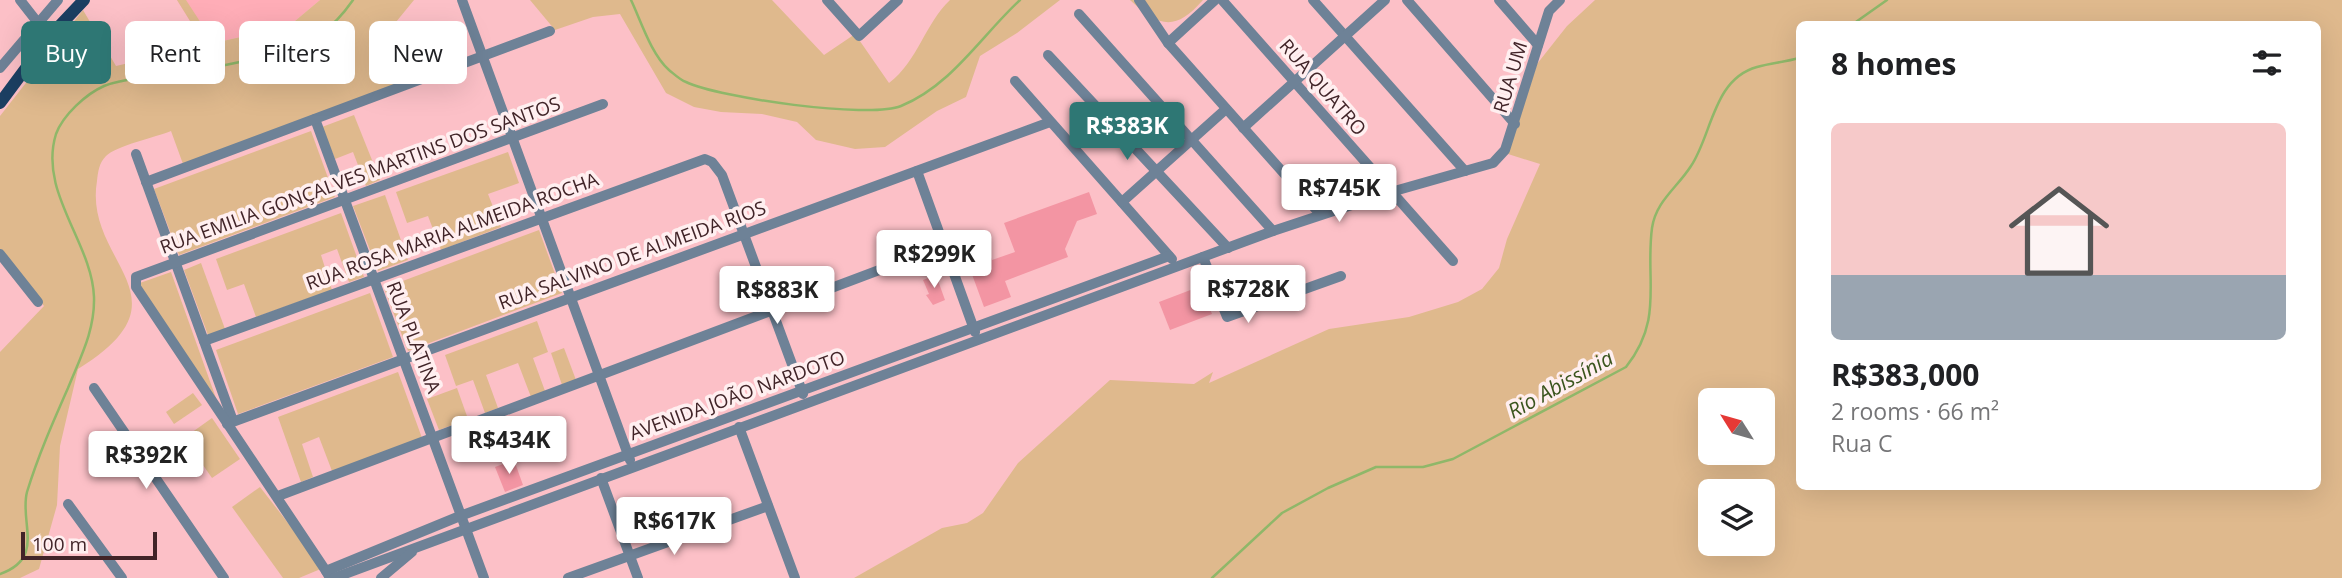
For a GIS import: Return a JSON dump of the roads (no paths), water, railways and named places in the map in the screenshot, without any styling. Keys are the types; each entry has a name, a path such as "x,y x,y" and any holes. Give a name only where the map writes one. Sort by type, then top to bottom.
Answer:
{"main road":[{"path":"65,21 84,0"},
{"path":"0,103 21,75"}],"street":[{"path":"20,0 36,21"},
{"path":"39,21 58,0"},
{"path":"462,0 633,466"},
{"path":"827,0 859,36 898,0"},
{"path":"1139,0 1168,43 1320,214"},
{"path":"1168,43 1215,0"},
{"name":"RUA QUATRO","path":"1222,0 1453,261"},
{"path":"1312,0 1465,171"},
{"path":"1243,128 1385,0"},
{"path":"1407,0 1515,124"},
{"path":"1499,0 1538,45"},
{"name":"RUA UM","path":"1493,163 1505,150 1549,11 1560,0"},
{"path":"1079,14 1273,231"},
{"path":"146,182 550,31"},
{"path":"0,68 21,42"},
{"path":"1048,55 1228,248"},
{"path":"1014,81 1178,267"},
{"name":"RUA EMILIA GONÇALVES MARTINS DOS SANTOS","path":"230,422 135,283 139,275 603,104"},
{"path":"1122,202 1226,109"},
{"name":"RUA PLATINA","path":"314,119 484,578"},
{"name":"RUA SALVINO DE ALMEIDA RIOS","path":"230,422 1050,122"},
{"path":"135,154 176,261 230,422 330,576"},
{"name":"RUA ROSA MARIA ALMEIDA ROCHA","path":"204,341 698,159 712,162 722,175 743,233"},
{"name":"AVENIDA JOÃO NARDOTO","path":"330,576 417,547 1320,214 1493,163"},
{"path":"917,171 978,338"},
{"path":"743,233 806,403"},
{"path":"278,496 943,246"},
{"path":"0,254 38,302"},
{"name":"AVENIDA JOÃO NARDOTO","path":"330,576 460,516 1169,256"},
{"path":"1203,257 1227,317 1341,276"},
{"path":"94,388 224,578"},
{"path":"739,427 795,578"},
{"path":"601,478 638,578"},
{"path":"68,504 122,578"},
{"path":"568,578 768,506"},
{"path":"381,578 417,547"}],"waterway":[{"path":"0,574 14,567 27,549 27,492 86,344 94,309 91,277 85,256 54,176 52,155 59,127 76,106 104,86 218,67 286,50 325,30 353,0"},
{"path":"631,0 657,55 669,70 684,81 760,100 858,110 901,106 936,86 1020,0"},
{"name":"Rio Abissínia","path":"1857,21 1887,0"},
{"name":"Rio Abissínia","path":"1212,578 1282,513 1328,488 1376,467 1423,467 1453,459 1626,367 1638,349 1649,316 1650,247 1654,218 1658,210 1691,166 1715,109 1731,83 1742,73 1757,67 1796,59"}]}
